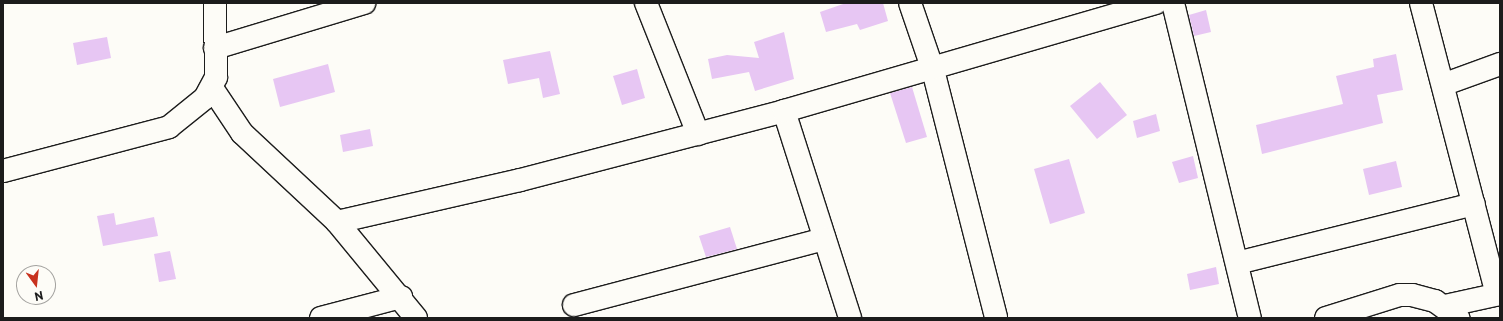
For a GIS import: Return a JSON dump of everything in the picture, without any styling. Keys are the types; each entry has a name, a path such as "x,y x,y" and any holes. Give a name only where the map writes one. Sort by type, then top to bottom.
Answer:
{"street":[{"path":"3,170 169,127 212,88 218,68 215,48 215,3"},
{"path":"215,48 364,3"},
{"path":"646,3 698,134"},
{"path":"910,3 933,70 996,318"},
{"path":"337,222 698,134 933,70 1156,3"},
{"path":"1173,3 1250,318"},
{"path":"1326,318 1400,295 1424,297 1452,312 1499,294 1474,204 1445,84 1421,3"},
{"path":"1445,84 1500,64"},
{"path":"212,88 242,133 337,222 401,297 416,318"},
{"path":"784,111 850,318"},
{"path":"1237,263 1474,204"},
{"path":"574,305 824,239"},
{"path":"321,318 401,297"}],"building":[{"path":"846,3 883,3 888,21 860,30 857,24 826,32 820,12"},
{"path":"1206,10 1211,32 1194,36 1189,15"},
{"path":"784,32 794,79 755,91 749,72 712,79 708,59 727,55 759,58 754,42"},
{"path":"107,37 111,58 77,65 73,43"},
{"path":"550,51 560,94 543,98 539,78 508,84 503,60"},
{"path":"1396,54 1403,90 1377,95 1383,123 1262,154 1256,125 1343,104 1336,76 1374,67 1373,59"},
{"path":"328,64 335,92 280,107 273,79"},
{"path":"637,69 645,98 622,105 613,76"},
{"path":"1100,82 1127,115 1097,139 1070,106"},
{"path":"912,87 927,137 906,143 890,93"},
{"path":"1156,114 1160,131 1137,138 1133,121"},
{"path":"370,129 373,146 343,152 340,135"},
{"path":"1193,156 1198,178 1179,183 1172,162"},
{"path":"1069,159 1085,213 1050,224 1034,169"},
{"path":"1396,161 1402,187 1369,195 1363,169"},
{"path":"114,213 116,225 154,217 158,236 103,246 97,216"},
{"path":"730,227 737,249 706,257 699,236"},
{"path":"170,251 176,279 159,282 154,254"},
{"path":"1216,267 1219,284 1190,290 1187,274"}]}
